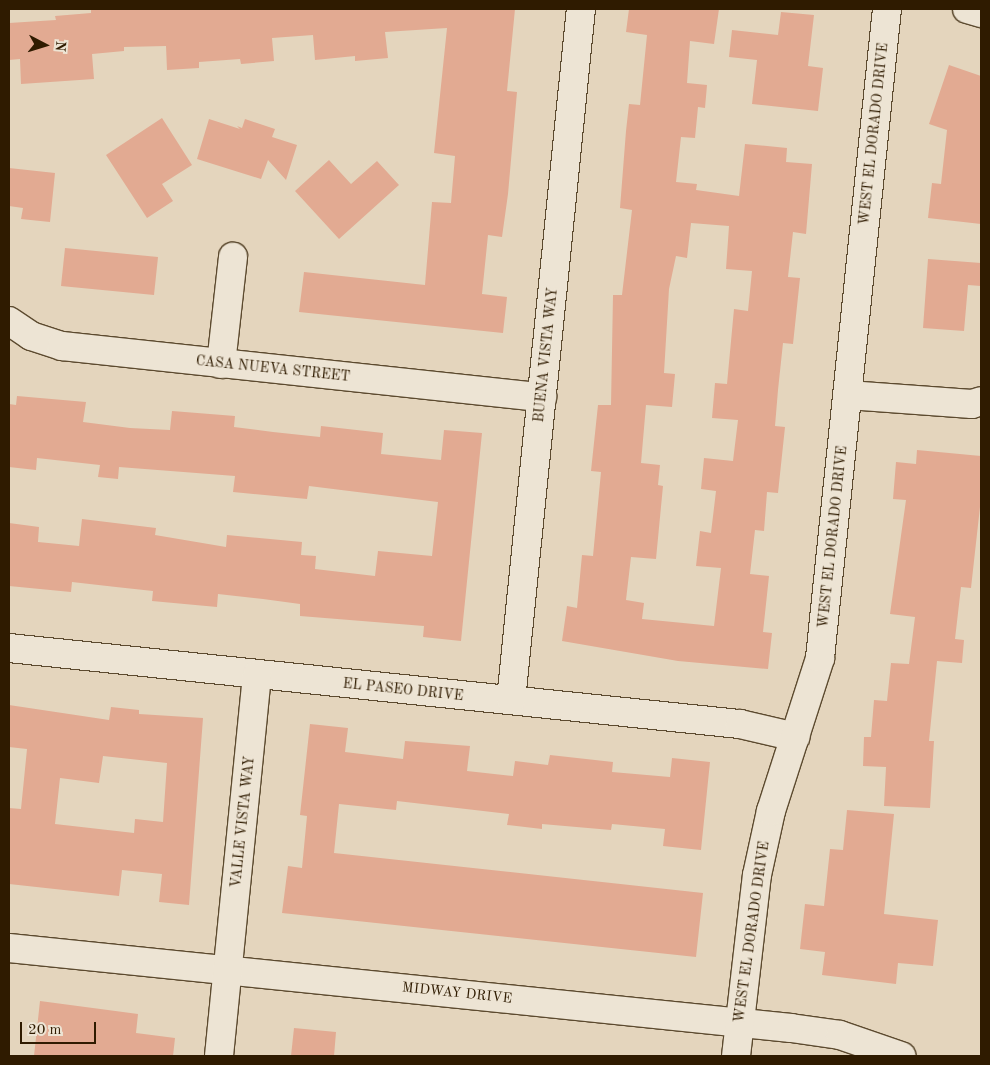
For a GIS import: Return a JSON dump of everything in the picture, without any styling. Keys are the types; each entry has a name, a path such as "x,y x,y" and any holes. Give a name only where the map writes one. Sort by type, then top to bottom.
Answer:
{"street":[{"name":"BUENA VISTA WAY","path":"511,700 581,9"},
{"name":"WEST EL DORADO DRIVE","path":"736,1056 758,875 771,811 820,658 887,9"},
{"path":"967,9 981,13"},
{"path":"221,364 233,256"},
{"name":"CASA NUEVA STREET","path":"9,321 31,336 62,346 542,397"},
{"path":"848,395 972,404 981,401"},
{"name":"EL PASEO DRIVE","path":"9,648 740,724 796,737"},
{"name":"VALLE VISTA WAY","path":"219,1056 257,675"},
{"name":"MIDWAY DRIVE","path":"9,948 740,1022 840,1035 901,1056"}],"building":[{"path":"91,9 515,9 507,91 517,92 508,194 502,237 488,235 482,294 507,297 503,333 299,312 304,272 425,285 432,202 451,203 455,156 434,153 447,28 385,32 388,58 355,61 355,56 315,60 313,35 272,38 274,61 241,64 240,59 199,62 199,68 167,70 166,46 124,47 124,51 92,54 94,79 21,84 20,59 9,60 9,23 56,20 55,16 91,13"},
{"path":"629,9 719,9 714,44 690,41 687,83 707,85 705,108 698,107 695,138 681,137 676,182 697,184 696,190 739,196 745,144 787,148 786,162 812,164 806,234 793,232 788,277 800,278 793,344 783,343 778,390 775,426 785,427 778,493 767,492 764,531 755,530 750,574 769,576 763,632 772,633 768,669 678,661 562,641 567,606 577,608 582,555 593,556 601,472 591,471 598,405 611,405 613,295 622,295 632,210 620,208 626,131 629,104 640,105 647,35 626,32","holes":["691,223 729,226 726,269 752,271 748,311 734,309 727,384 715,383 712,418 738,420 733,461 704,458 701,489 716,491 711,533 700,531 696,566 721,568 714,626 642,619 644,603 626,600 631,557 656,559 663,486 658,485 660,465 641,463 646,405 672,407 675,374 664,373 669,289 676,256 687,258"]},
{"path":"781,12 814,15 808,66 823,68 818,111 752,104 757,60 729,57 732,30 778,35"},
{"path":"949,65 981,76 981,224 928,218 932,183 941,184 947,130 929,124"},
{"path":"162,118 192,165 162,184 173,201 147,218 106,155"},
{"path":"209,119 240,129 237,126 242,128 245,119 275,129 272,137 297,145 286,180 268,160 261,179 197,159"},
{"path":"329,160 351,184 377,161 399,185 339,239 295,191"},
{"path":"9,168 55,173 50,222 21,219 23,208 9,206"},
{"path":"65,248 158,257 154,295 61,286"},
{"path":"928,259 981,263 981,286 968,285 964,331 923,328"},
{"path":"17,396 86,402 83,422 130,428 170,430 172,411 235,416 234,427 320,437 321,426 383,433 381,454 441,460 444,430 482,433 461,641 423,637 424,626 300,616 300,604 263,599 218,594 217,607 152,601 153,591 72,582 71,592 9,586 9,523 39,527 38,542 79,546 82,519 156,528 155,535 226,547 227,535 302,542 301,555 316,556 315,569 375,576 378,551 432,556 438,502 309,486 307,499 233,492 235,476 119,467 118,479 98,477 100,465 37,458 36,470 9,467 9,404 16,405"},
{"path":"917,450 981,456 981,498 971,588 961,587 955,639 964,640 962,663 937,661 929,741 934,741 930,808 884,806 886,767 863,766 864,737 871,737 874,700 887,701 891,663 909,664 915,617 890,614 906,500 893,499 896,462 916,464"},
{"path":"9,705 109,720 111,707 139,710 139,714 203,718 189,905 159,902 162,874 122,870 119,896 9,884 9,808 21,809 27,749 9,747","holes":["103,756 167,763 163,822 135,819 134,833 55,824 60,778 99,783"]},
{"path":"310,724 348,728 345,752 403,759 405,741 470,746 467,771 513,776 515,761 548,765 550,755 613,762 612,772 670,777 672,758 710,762 701,850 663,846 665,829 612,824 611,830 542,824 542,829 507,825 509,814 397,801 396,810 339,804 334,853 703,893 696,957 282,913 288,866 302,868 307,816 300,815"},
{"path":"847,810 894,814 884,914 938,920 933,966 898,963 896,984 822,975 825,952 800,949 805,904 824,906 830,849 843,850"},
{"path":"40,1001 138,1014 136,1033 175,1038 173,1056 34,1056"},
{"path":"294,1028 336,1032 334,1056 291,1056"}]}
